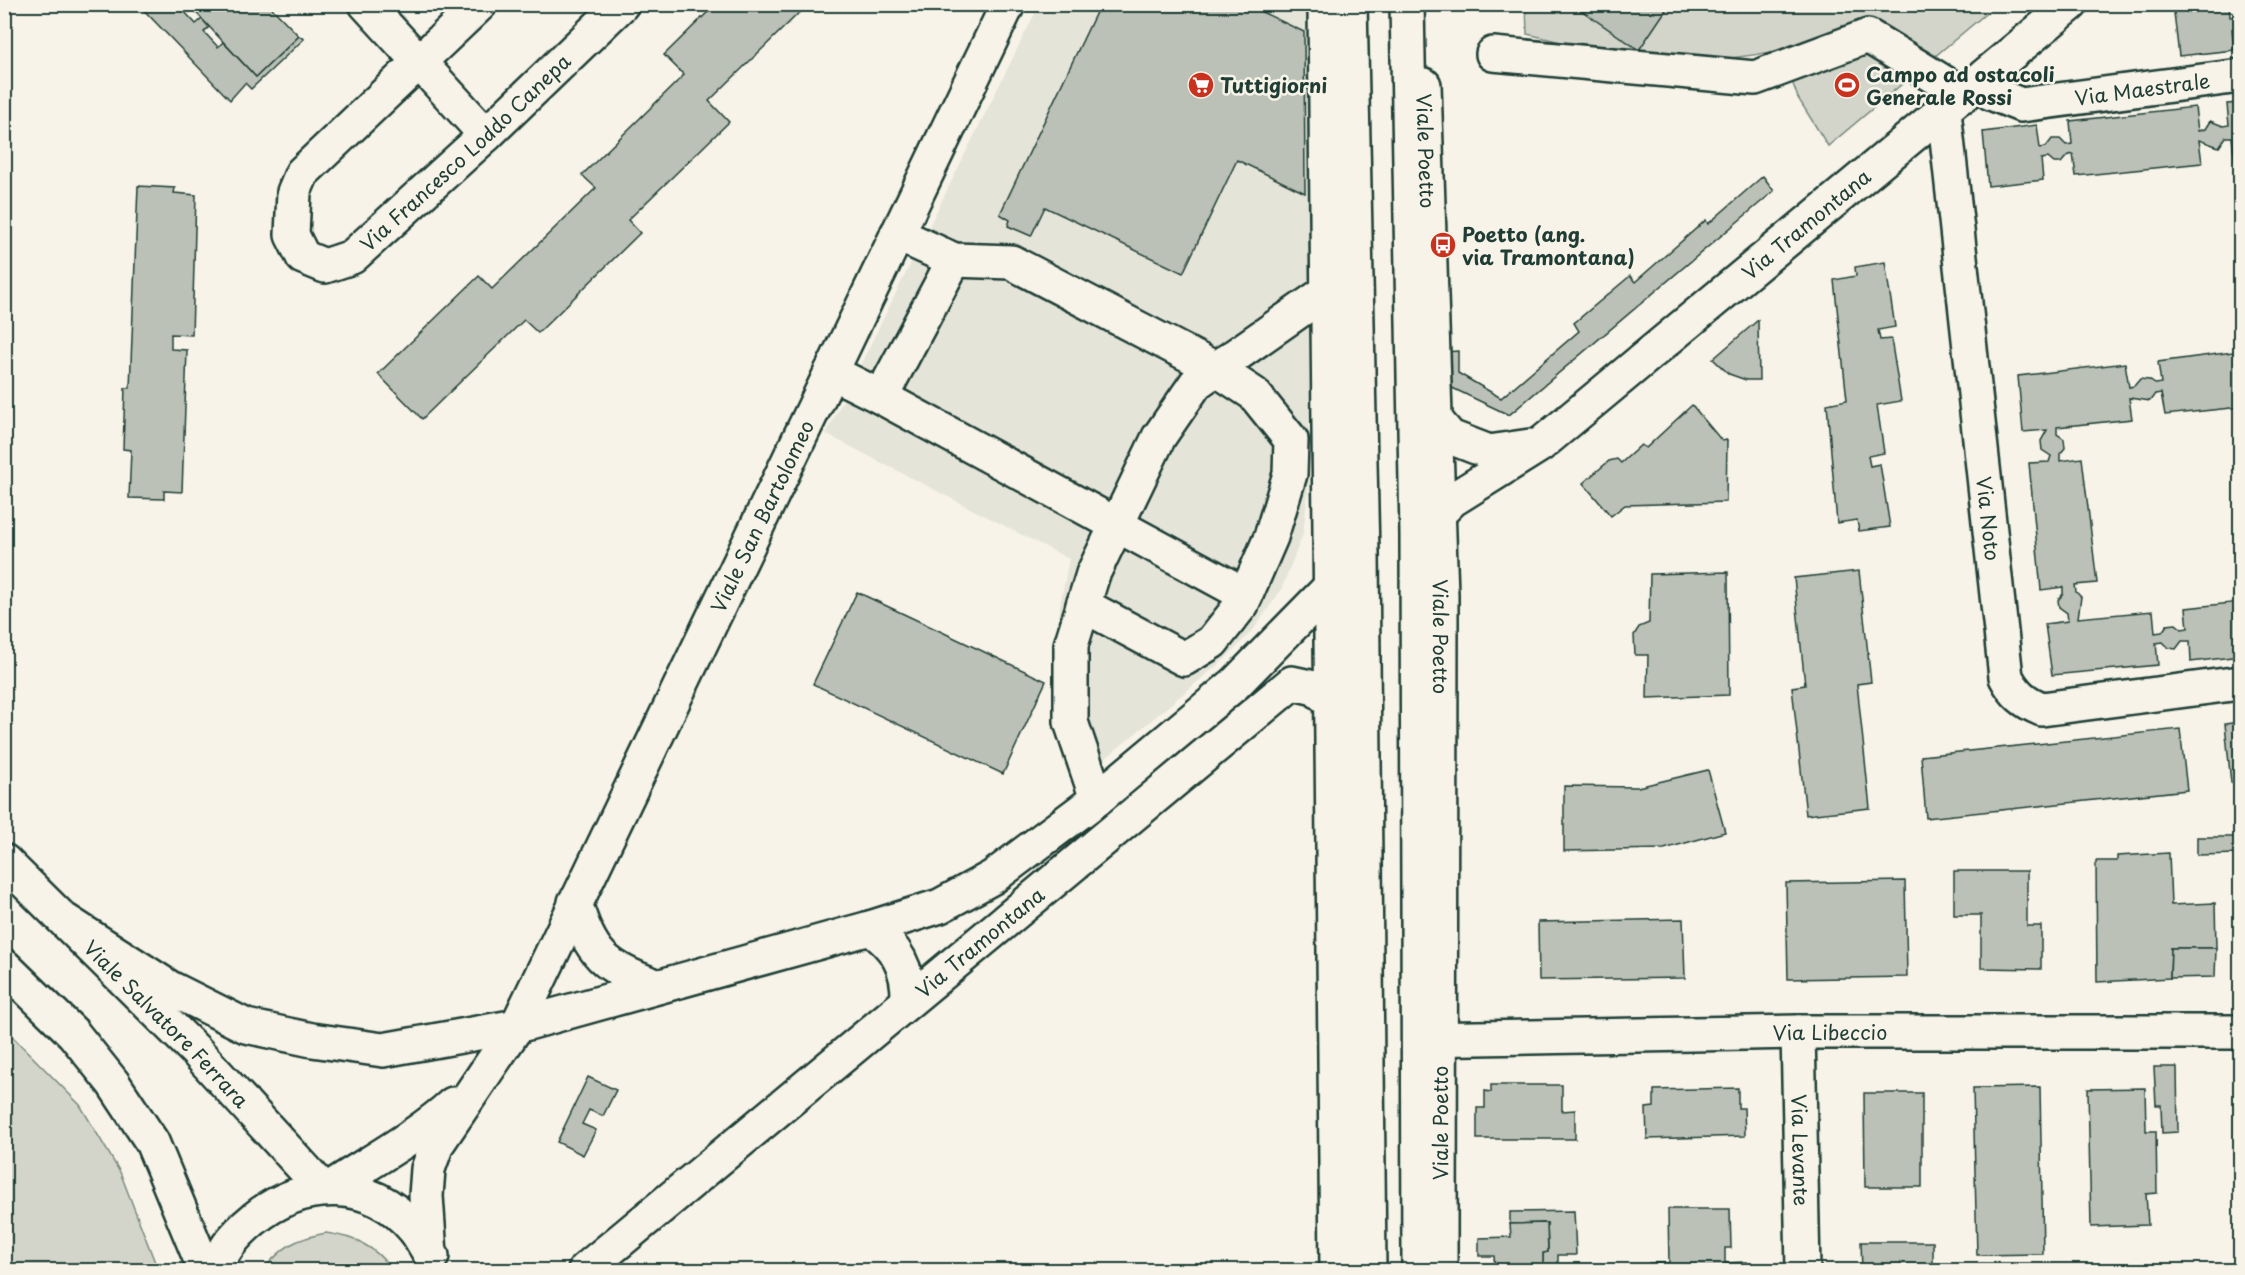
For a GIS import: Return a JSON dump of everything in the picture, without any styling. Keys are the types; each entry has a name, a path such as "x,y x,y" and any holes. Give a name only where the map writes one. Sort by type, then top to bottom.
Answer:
{"main road":[{"path":"366,4 486,135"},
{"name":"Via Francesco Loddo Canepa","path":"480,4 302,173 294,192 292,235 303,257 325,266 352,257 486,135 622,4"},
{"name":"Viale San Bartolomeo","path":"433,1262 426,1196 428,1169 437,1144 517,1026 1008,4"},
{"path":"1324,4 1337,1270"},
{"path":"1350,4 1362,554 1369,1270"},
{"name":"Viale Poetto","path":"1407,4 1414,395 1428,524"},
{"name":"Viale Poetto","path":"1422,4 1436,420 1428,524 1430,1038 1440,1270"},
{"name":"Via Tramontana","path":"1428,524 1452,500 1540,445 2071,4"},
{"name":"Via Maestrale","path":"1493,54 1755,78 1868,36 1963,96 1990,93 2021,105 2241,76"},
{"name":"Via Noto","path":"1963,96 2006,677 2012,690 2026,703 2042,709 2241,683"},
{"path":"897,234 954,260 1011,262 1216,369 1254,394 1291,440 1290,474 1271,537 1246,595 1212,642 1184,659 1083,605"},
{"path":"881,397 954,260"},
{"path":"1097,799 1071,722 1071,645 1093,574 1159,437 1196,383 1356,271"},
{"path":"831,372 1246,595"},
{"path":"1414,395 1450,437 1489,452 1540,445"},
{"name":"Via Tramontana","path":"656,986 870,928 940,906 993,877 1097,799 1236,683 1362,554"},
{"name":"Via Tramontana","path":"585,1270 1292,683 1315,688 1340,707 1364,755"},
{"name":"Viale Salvatore Ferrara","path":"4,861 196,1051 327,1188"},
{"path":"575,902 583,930 600,957 625,975 656,986"},
{"path":"66,921 170,988 246,1026 312,1040 383,1050 517,1026 656,986"},
{"path":"870,928 893,946 901,958 909,986 908,1000"},
{"path":"4,966 73,1033 126,1103 152,1142 205,1270"},
{"name":"Via Libeccio","path":"1430,1038 1798,1032 2241,1032"},
{"name":"Via Levante","path":"1798,1032 1803,1270"},
{"name":"Viale Poetto","path":"1419,1270 1430,1038"},
{"name":"Viale San Bartolomeo","path":"327,1188 431,1124 478,1081"},
{"path":"217,1270 230,1242 270,1206 305,1191 327,1188 357,1192 384,1204 414,1228 433,1262"}],"shaded area":[{"path":"1039,5 1309,5 1309,483 1303,534 1281,590 1254,629 1225,659 1077,782 1063,762 1056,721 1060,606 1069,559 826,434"},
{"name":"Campo ad ostacoli Generale Rossi","path":"1526,5 1996,5 1828,146 1798,98 1781,50 1746,56 1693,60 1657,60 1611,54 1527,34"},
{"path":"4,1028 80,1105 120,1172 158,1270 5,1270"},
{"path":"326,1233 364,1244 379,1255 392,1270 263,1270 290,1245"}],"building":[{"path":"138,4 188,4 183,10 196,24 202,19 209,27 204,32 218,47 223,42 256,77 299,36 304,39 251,89 245,83 230,100"},
{"path":"188,4 268,4 299,36 256,77"},
{"path":"716,4 808,4 709,101 729,122 628,220 640,233 538,333 524,320 422,419 378,374 479,276 492,289 596,188 582,175 684,75 664,55"},
{"path":"1100,4 1245,4 1304,32 1305,193 1237,160 1183,273 1045,207 1031,236 1008,226 1010,220 1000,214"},
{"path":"1572,4 1670,4 1639,50"},
{"path":"2173,4 2229,4 2230,17 2237,16 2240,11 2240,30 2232,29 2234,50 2179,56"},
{"path":"2240,103 2240,212 2232,137 2226,137 2219,147 2199,140 2202,163 2076,176 2073,154 2067,156 2061,163 2054,163 2048,158 2041,159 2043,180 1988,186 1983,132 2037,125 2040,148 2046,147 2052,139 2060,139 2066,145 2072,144 2070,121 2195,107 2198,131 2205,129 2210,121 2223,126 2229,125 2227,104"},
{"path":"1763,176 1774,191 1509,415 1446,385 1445,352 1458,351 1458,373 1501,398 1579,331 1574,323 1630,276 1635,282 1706,220 1708,224"},
{"path":"138,186 175,188 174,193 196,195 192,335 171,334 171,349 187,350 182,492 164,491 164,499 129,498 131,450 123,449 125,388 130,388"},
{"path":"1885,262 1895,327 1878,330 1880,340 1891,339 1901,401 1877,405 1884,453 1868,456 1870,466 1880,464 1890,527 1859,531 1857,520 1837,523 1827,404 1847,400 1834,280 1856,276 1855,267"},
{"path":"1758,320 1759,380 1746,380 1729,374 1713,359"},
{"path":"2240,351 2240,407 2165,415 2161,393 2155,394 2150,401 2129,398 2132,419 2057,427 2057,434 2064,439 2065,448 2060,454 2060,461 2082,458 2097,583 2075,585 2076,592 2081,597 2078,618 2153,611 2155,633 2162,632 2167,625 2176,624 2182,629 2188,628 2186,608 2240,602 2240,656 2191,662 2190,641 2182,641 2176,649 2169,648 2163,642 2156,643 2158,665 2052,675 2045,624 2068,621 2067,613 2059,607 2058,600 2063,594 2063,587 2041,590 2029,463 2049,462 2051,456 2042,450 2041,441 2047,430 2023,432 2018,376 2125,363 2129,387 2134,386 2140,379 2149,380 2155,384 2161,383 2158,362"},
{"path":"1692,405 1722,441 1727,440 1726,502 1625,505 1611,516 1583,483 1609,461 1617,459 1621,463 1641,445 1646,448"},
{"path":"1859,571 1871,682 1857,684 1870,808 1806,815 1792,687 1805,685 1794,578"},
{"path":"1728,572 1729,695 1647,698 1648,655 1635,655 1634,635 1639,627 1649,623 1650,574"},
{"path":"857,592 1046,681 1003,774 813,684"},
{"path":"2240,722 2240,782 2231,783 2225,724"},
{"path":"2180,729 2187,790 1926,818 1921,756"},
{"path":"1708,770 1725,832 1664,849 1564,851 1564,786 1638,787"},
{"path":"2197,837 2240,837 2240,854 2197,855"},
{"path":"2169,853 2171,905 2215,903 2216,948 2171,948 2170,978 2097,982 2096,861 2117,861 2117,856"},
{"path":"1954,871 2027,871 2027,926 2041,926 2041,969 1981,968 1981,915 1954,915"},
{"path":"1905,881 1907,977 1788,979 1786,883"},
{"path":"1683,919 1685,978 1539,980 1538,922"},
{"path":"2171,948 2216,948 2215,977 2170,978"},
{"path":"2154,1067 2177,1067 2178,1132 2162,1133 2161,1105 2156,1105"},
{"path":"588,1077 616,1090 603,1116 589,1110 582,1124 596,1130 583,1155 557,1142"},
{"path":"1491,1085 1562,1085 1562,1111 1575,1110 1575,1139 1477,1139 1477,1108 1485,1108 1485,1091 1491,1092"},
{"path":"2040,1087 2043,1254 1977,1255 1973,1088"},
{"path":"1738,1088 1738,1108 1744,1108 1745,1136 1647,1139 1646,1108 1654,1107 1654,1090"},
{"path":"2145,1088 2146,1131 2156,1131 2157,1193 2146,1194 2148,1225 2091,1227 2088,1089"},
{"path":"1864,1093 1922,1093 1922,1187 1865,1187"},
{"path":"2235,1102 2240,1102 2240,1160 2235,1160"},
{"path":"1668,1209 1730,1209 1731,1248 1725,1248 1725,1263 1746,1262 1746,1270 1649,1270 1649,1263 1669,1263"},
{"path":"1574,1211 1576,1255 1558,1255 1558,1270 1543,1270 1543,1253 1548,1252 1547,1223 1510,1224 1510,1212"},
{"path":"1547,1223 1548,1252 1543,1253 1543,1270 1495,1270 1494,1256 1479,1256 1479,1238 1511,1237 1510,1224"},
{"path":"1861,1242 1933,1242 1933,1270 1862,1270"}],"place":[{"name":"Tuttigiorni","path":"1201,85"},
{"name":"Campo ad ostacoli Generale Rossi","path":"1847,85"},
{"name":"Poetto (ang. via Tramontana)","path":"1443,245"}]}
